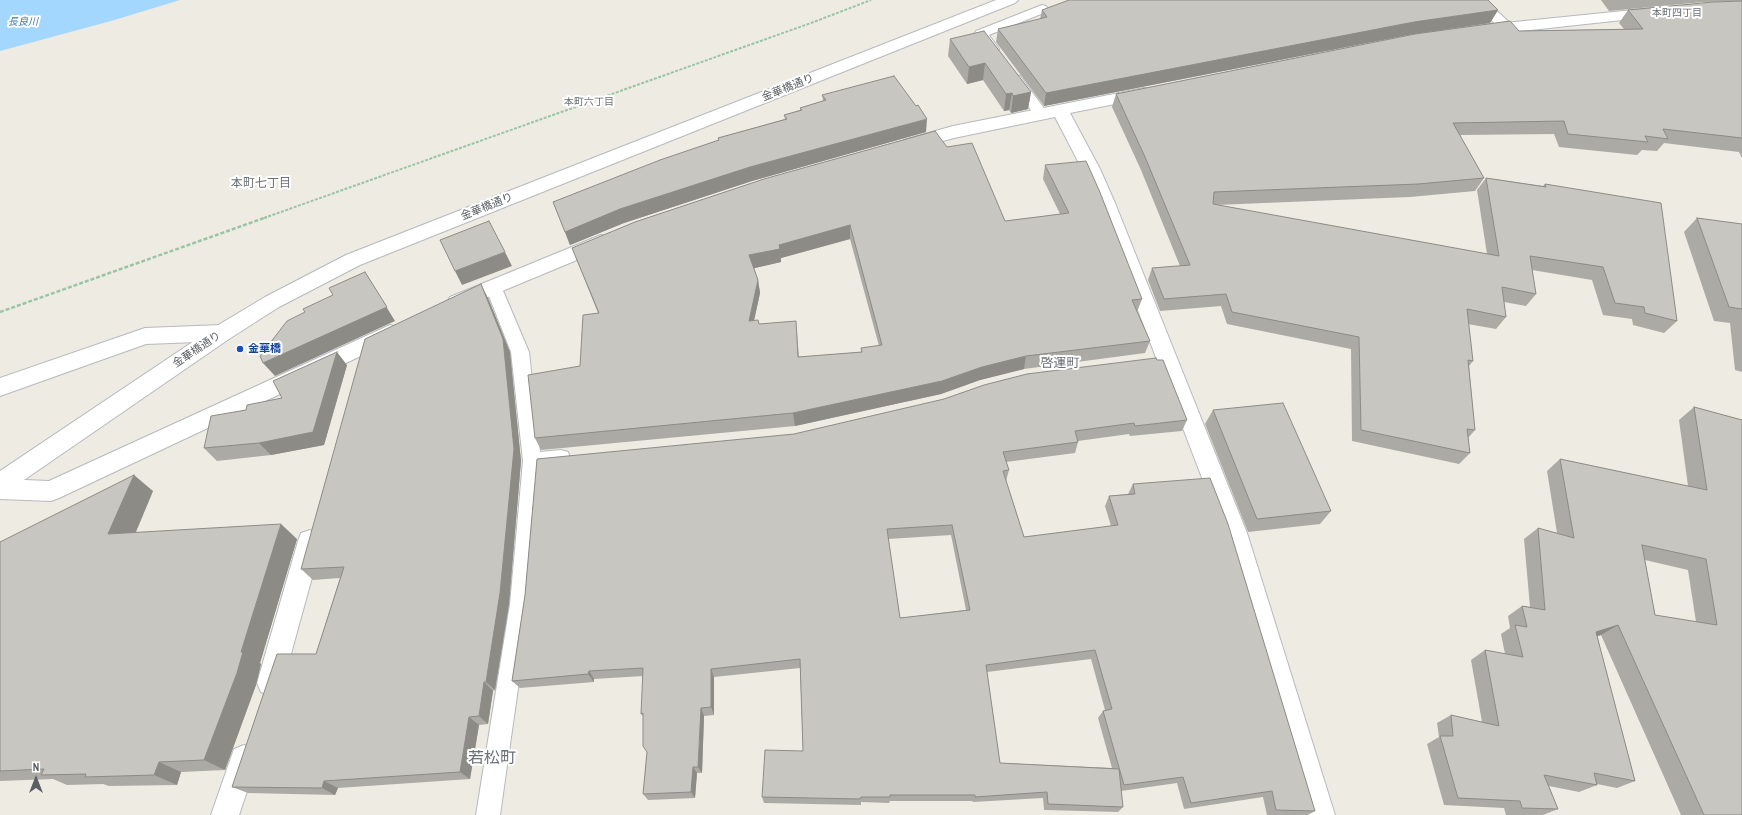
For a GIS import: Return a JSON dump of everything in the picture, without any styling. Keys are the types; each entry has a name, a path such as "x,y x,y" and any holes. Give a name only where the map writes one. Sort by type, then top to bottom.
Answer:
{"street":[{"name":"金華橋通り","path":"0,484 222,332 272,302 353,260 1010,0"},
{"path":"1468,32 1672,11"},
{"path":"893,149 953,132 1161,90"},
{"path":"1060,110 1094,175 1161,360 1235,533 1321,815"},
{"path":"443,309 493,286 616,235"},
{"path":"0,490 51,491 407,325"},
{"path":"0,387 145,336 222,332"},
{"path":"355,375 364,345"},
{"path":"262,706 270,685 316,519"},
{"path":"225,815 252,735"}],"lane":[{"path":"1478,0 1506,27"},
{"path":"999,58 981,34 1042,9"},
{"path":"1008,71 1041,114"},
{"path":"488,815 520,604 532,461 520,352 493,286"},
{"path":"532,461 578,456"}],"path":[{"path":"0,312 811,23 871,0"}],"water":[{"name":"長良川","path":"0,0 180,0 111,21 0,51"}],"building":[{"path":"1069,0 1488,0 1498,10 1414,22 1046,93 998,29 1047,17 1042,10"},
{"path":"1742,1 1742,138 1663,129 1668,139 1645,136 1648,142 1568,134 1564,121 1453,123 1484,178 1418,184 1214,192 1213,204 1499,256 1486,178 1546,187 1545,184 1661,203 1677,321 1645,313 1644,307 1615,303 1603,267 1530,256 1536,294 1502,287 1506,317 1467,309 1473,361 1468,360 1475,430 1467,429 1470,453 1361,430 1359,337 1232,312 1226,294 1164,299 1152,268 1190,265 1145,157 1116,94 1415,34 1510,21 1519,31 1643,29 1628,10 1713,2"},
{"path":"984,31 1031,92 1013,96 1012,93 1006,94 985,63 969,67 950,39"},
{"path":"894,76 916,106 918,105 927,119 750,167 620,209 565,232 553,202 660,160 719,140 718,138 787,119 784,115 802,110 800,108 826,100 822,95"},
{"path":"935,131 947,147 972,143 1005,221 1069,213 1045,165 1086,161 1142,299 1132,300 1150,341 1026,356 982,367 942,381 793,413 535,438 528,375 580,366 583,315 599,313 572,248 635,222 764,179","holes":["850,225 882,345 861,348 862,352 798,357 796,321 759,324 758,320 749,321 758,280 749,255 780,249 779,245"]},
{"path":"1697,218 1742,224 1742,309 1729,307"},
{"path":"489,221 505,252 455,271 440,240"},
{"path":"365,272 387,307 263,363 260,356 287,321 305,312 303,309 333,295 329,288"},
{"path":"481,284 503,339 514,449 500,593 486,682 484,682 479,716 469,717 460,772 324,781 322,788 232,787 277,654 316,654 344,567 301,569 365,339"},
{"path":"337,352 313,432 259,443 204,448 211,416 246,410 247,405 282,398 273,381"},
{"path":"1156,358 1157,360 1163,360 1187,420 1135,426 1134,423 1075,431 1078,442 1003,452 1009,470 1003,471 1024,537 1118,525 1109,496 1135,494 1133,484 1210,478 1228,524 1315,811 1276,810 1272,791 1191,803 1183,777 1124,785 1103,711 1112,709 1095,650 986,665 1000,763 1119,769 1123,807 1048,804 1047,792 975,797 975,795 890,795 890,797 861,797 860,799 762,797 765,750 803,751 800,659 711,669 711,707 701,708 698,767 693,767 691,792 643,794 647,752 643,746 643,713 641,714 643,668 589,671 588,674 512,681 525,595 537,459 794,434 944,399 984,385 1027,374","holes":["952,525 970,610 900,618 887,529"]},
{"path":"1283,403 1331,511 1257,519 1213,410"},
{"path":"1694,407 1742,420 1742,815 1704,815 1618,625 1596,632 1635,781 1594,773 1597,785 1544,775 1558,809 1522,808 1520,801 1458,798 1440,736 1453,736 1451,715 1499,726 1485,650 1523,657 1515,625 1527,627 1522,606 1545,610 1538,528 1574,538 1560,459 1707,490","holes":["1642,545 1706,559 1717,625 1655,615"]},
{"path":"134,475 108,534 281,524 241,652 243,652 237,673 204,760 159,762 154,775 85,777 86,774 41,775 44,769 0,771 0,542"}],"place":[{"name":"金華橋","path":"240,349"}],"district":[{"name":"本町四丁目","path":"1677,13"},
{"name":"本町六丁目","path":"589,102"},
{"name":"本町七丁目","path":"261,184"},
{"name":"啓運町","path":"1060,364"},
{"name":"若松町","path":"492,759"}]}
